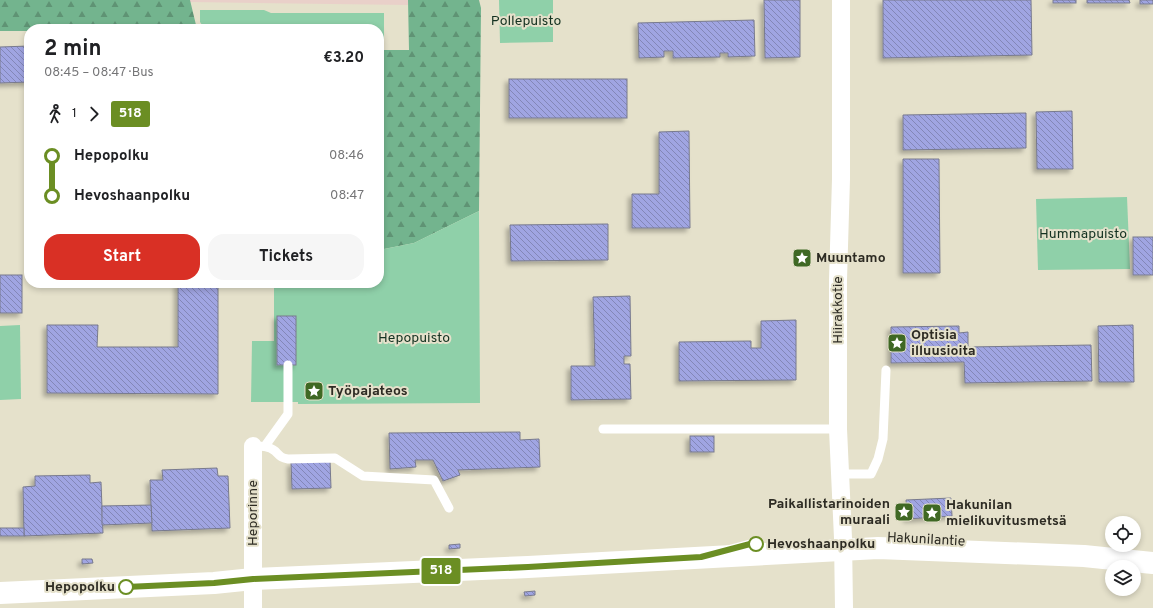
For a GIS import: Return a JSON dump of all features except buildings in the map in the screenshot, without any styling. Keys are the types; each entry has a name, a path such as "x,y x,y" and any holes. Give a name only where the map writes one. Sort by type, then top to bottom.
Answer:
{"main road":[{"name":"Hakunilantie","path":"0,593 701,557 843,544 878,538 1119,550 1153,555"},
{"name":"Hakunilantie","path":"843,544 892,548 1084,556 1153,563"}],"street":[{"name":"Hiirakkotie","path":"842,0 841,179 838,280 838,429 844,608"},
{"name":"Heporinne","path":"252,608 259,446"}],"lane":[{"path":"288,365 288,414 259,446 274,450 282,458 288,459 335,458 363,476 434,480 449,508"},
{"path":"839,474 871,474 878,459 883,439 886,370"},
{"path":"603,429 838,429"}],"shaded area":[{"path":"190,0 408,0 408,5 190,2"}],"green space":[{"path":"0,0 190,0 196,24 24,24 24,31 0,31"},
{"path":"408,0 479,0 481,8 479,211 414,243 384,249 384,50 409,50"},
{"name":"Pollepuisto","path":"499,0 553,0 553,42 500,43"},
{"path":"200,10 264,10 271,13 384,13 384,24 201,24 200,22"},
{"name":"Hummapuisto","path":"1127,197 1130,269 1038,270 1036,199"},
{"name":"Hepopuisto","path":"479,211 480,403 298,404 298,402 251,402 252,341 274,341 274,288 384,288 384,249 414,243"},
{"path":"20,325 21,399 0,400 0,326"}],"bus line":[{"name":"518","path":"126,587 214,583 253,579 528,567 701,557 750,544 756,544"}],"place":[{"name":"Muuntamo","path":"802,258"},
{"name":"Optisia illuusioita","path":"897,343"},
{"name":"Työpajateos","path":"314,391"},
{"name":"Paikallistarinoiden muraali","path":"904,512"},
{"name":"Hakunilan mielikuvitusmetsä","path":"932,513"},
{"name":"Hevoshaanpolku","path":"756,544"},
{"name":"Hepopolku","path":"126,587"}]}
